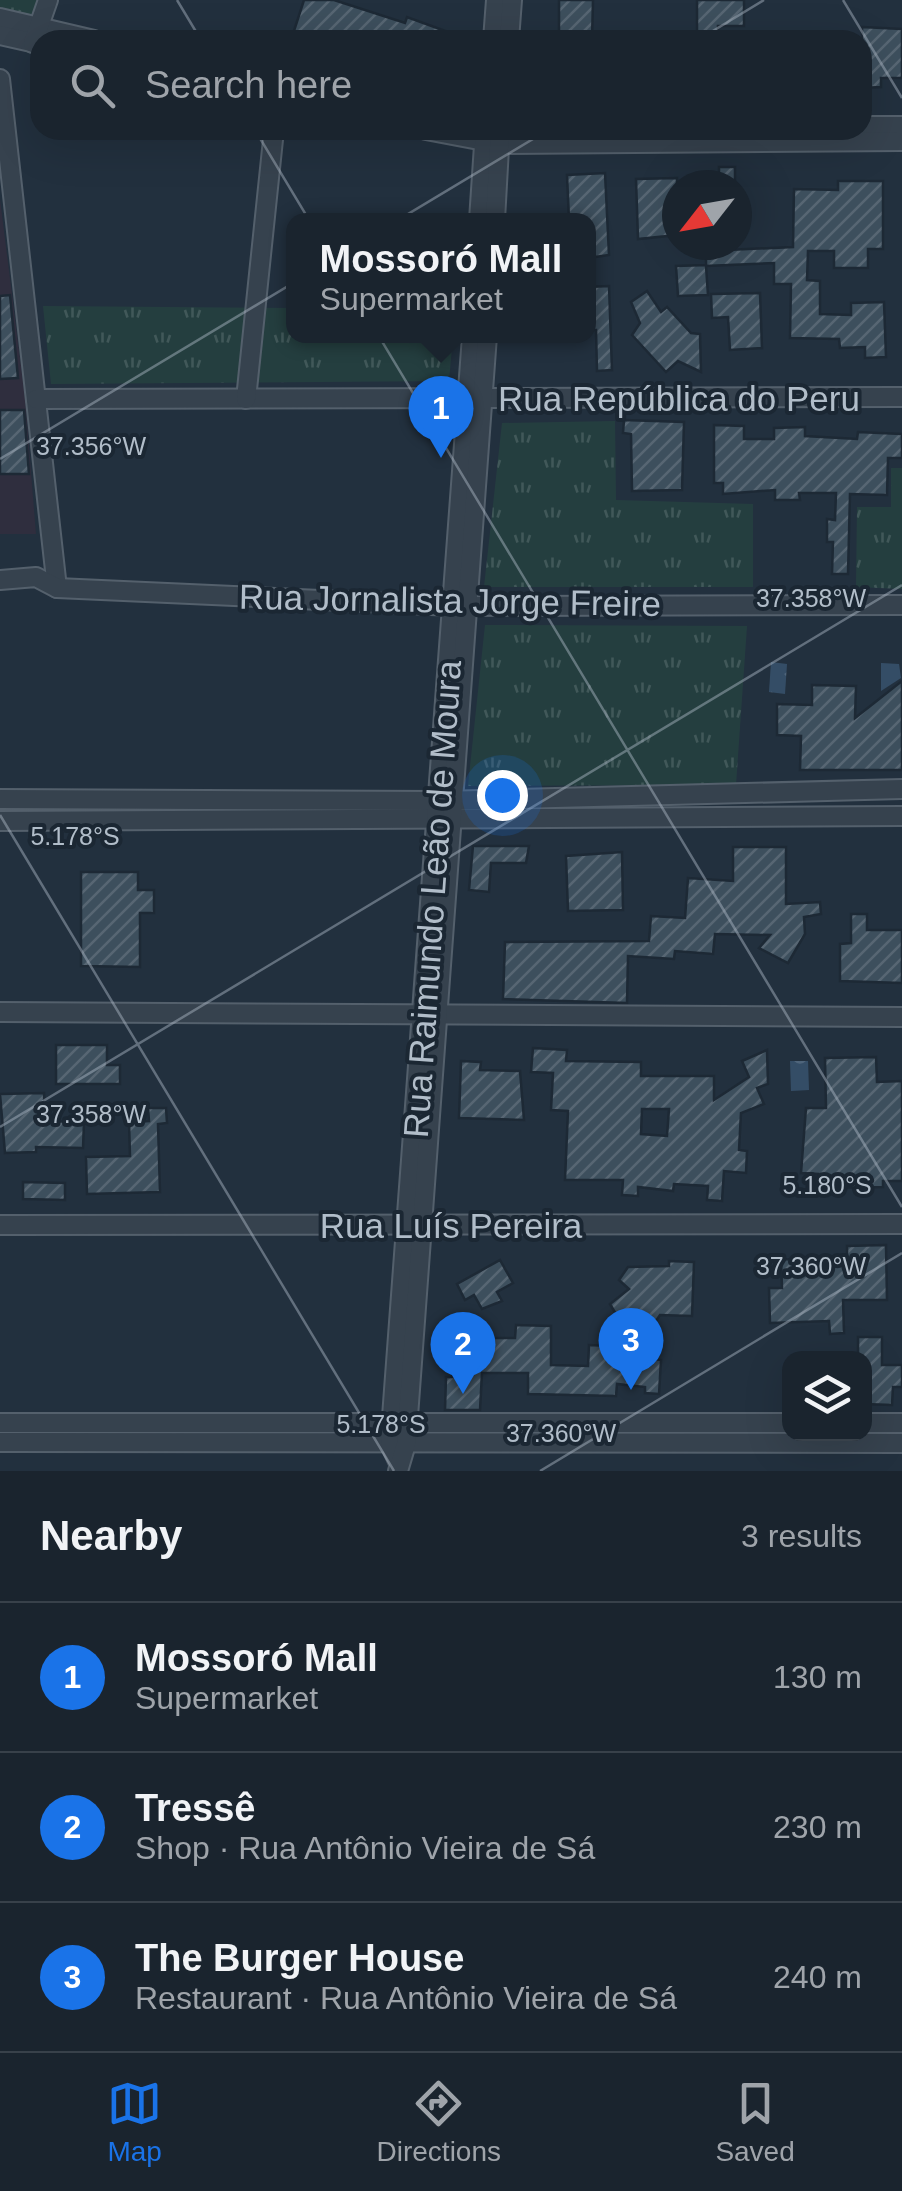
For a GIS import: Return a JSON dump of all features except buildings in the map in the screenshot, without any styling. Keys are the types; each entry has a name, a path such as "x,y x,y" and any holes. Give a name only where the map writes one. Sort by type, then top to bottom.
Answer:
{"street":[{"path":"43,30 48,0"},
{"path":"45,30 59,0"},
{"path":"493,30 496,0"},
{"path":"509,30 512,0"},
{"path":"0,18 30,32"},
{"path":"0,35 30,36"},
{"path":"0,78 57,588"},
{"path":"872,126 902,126"},
{"path":"246,399 273,140"},
{"path":"480,213 491,140"},
{"path":"492,140 494,213"},
{"path":"765,140 902,142"},
{"name":"Rua Raimundo Leão de Moura","path":"472,343 476,399"},
{"name":"Rua Raimundo Leão de Moura","path":"415,1225 420,1015 445,810 476,399 486,343"},
{"name":"Rua República do Peru","path":"36,400 902,397"},
{"name":"Rua Jornalista Jorge Freire","path":"0,580 36,578 57,588 460,605 902,605"},
{"path":"0,820 149,820 445,810 902,789"},
{"path":"149,820 150,799"},
{"path":"0,800 150,799 445,810 902,816"},
{"name":"Rua Raimundo Leão de Moura","path":"399,1445 415,1225 440,1014 445,810"},
{"path":"0,1012 902,1017"},
{"name":"Rua Luís Pereira","path":"0,1224 902,1224"},
{"path":"0,1423 399,1445 782,1423"},
{"path":"872,1423 902,1423"},
{"path":"0,1442 902,1443"}],"shaded area":[{"path":"0,199 25,398 36,534 0,534"}],"green space":[{"path":"0,0 37,0 31,23 0,16"},
{"path":"43,306 286,308 286,343 452,343 449,381 51,384"},
{"path":"615,421 616,500 753,504 753,587 484,587 502,423"},
{"path":"891,468 902,468 902,589 856,587 857,507 891,507"},
{"path":"485,625 747,626 736,785 468,786"}],"water":[{"path":"771,662 787,664 785,694 769,692"},
{"path":"881,663 899,664 901,678 881,691"},
{"path":"790,1061 808,1061 809,1090 791,1091"}],"place":[{"name":"Mossoró Mall","path":"441,458"},
{"name":"The Burger House","path":"631,1390"},
{"name":"Tressê","path":"463,1394"}]}
